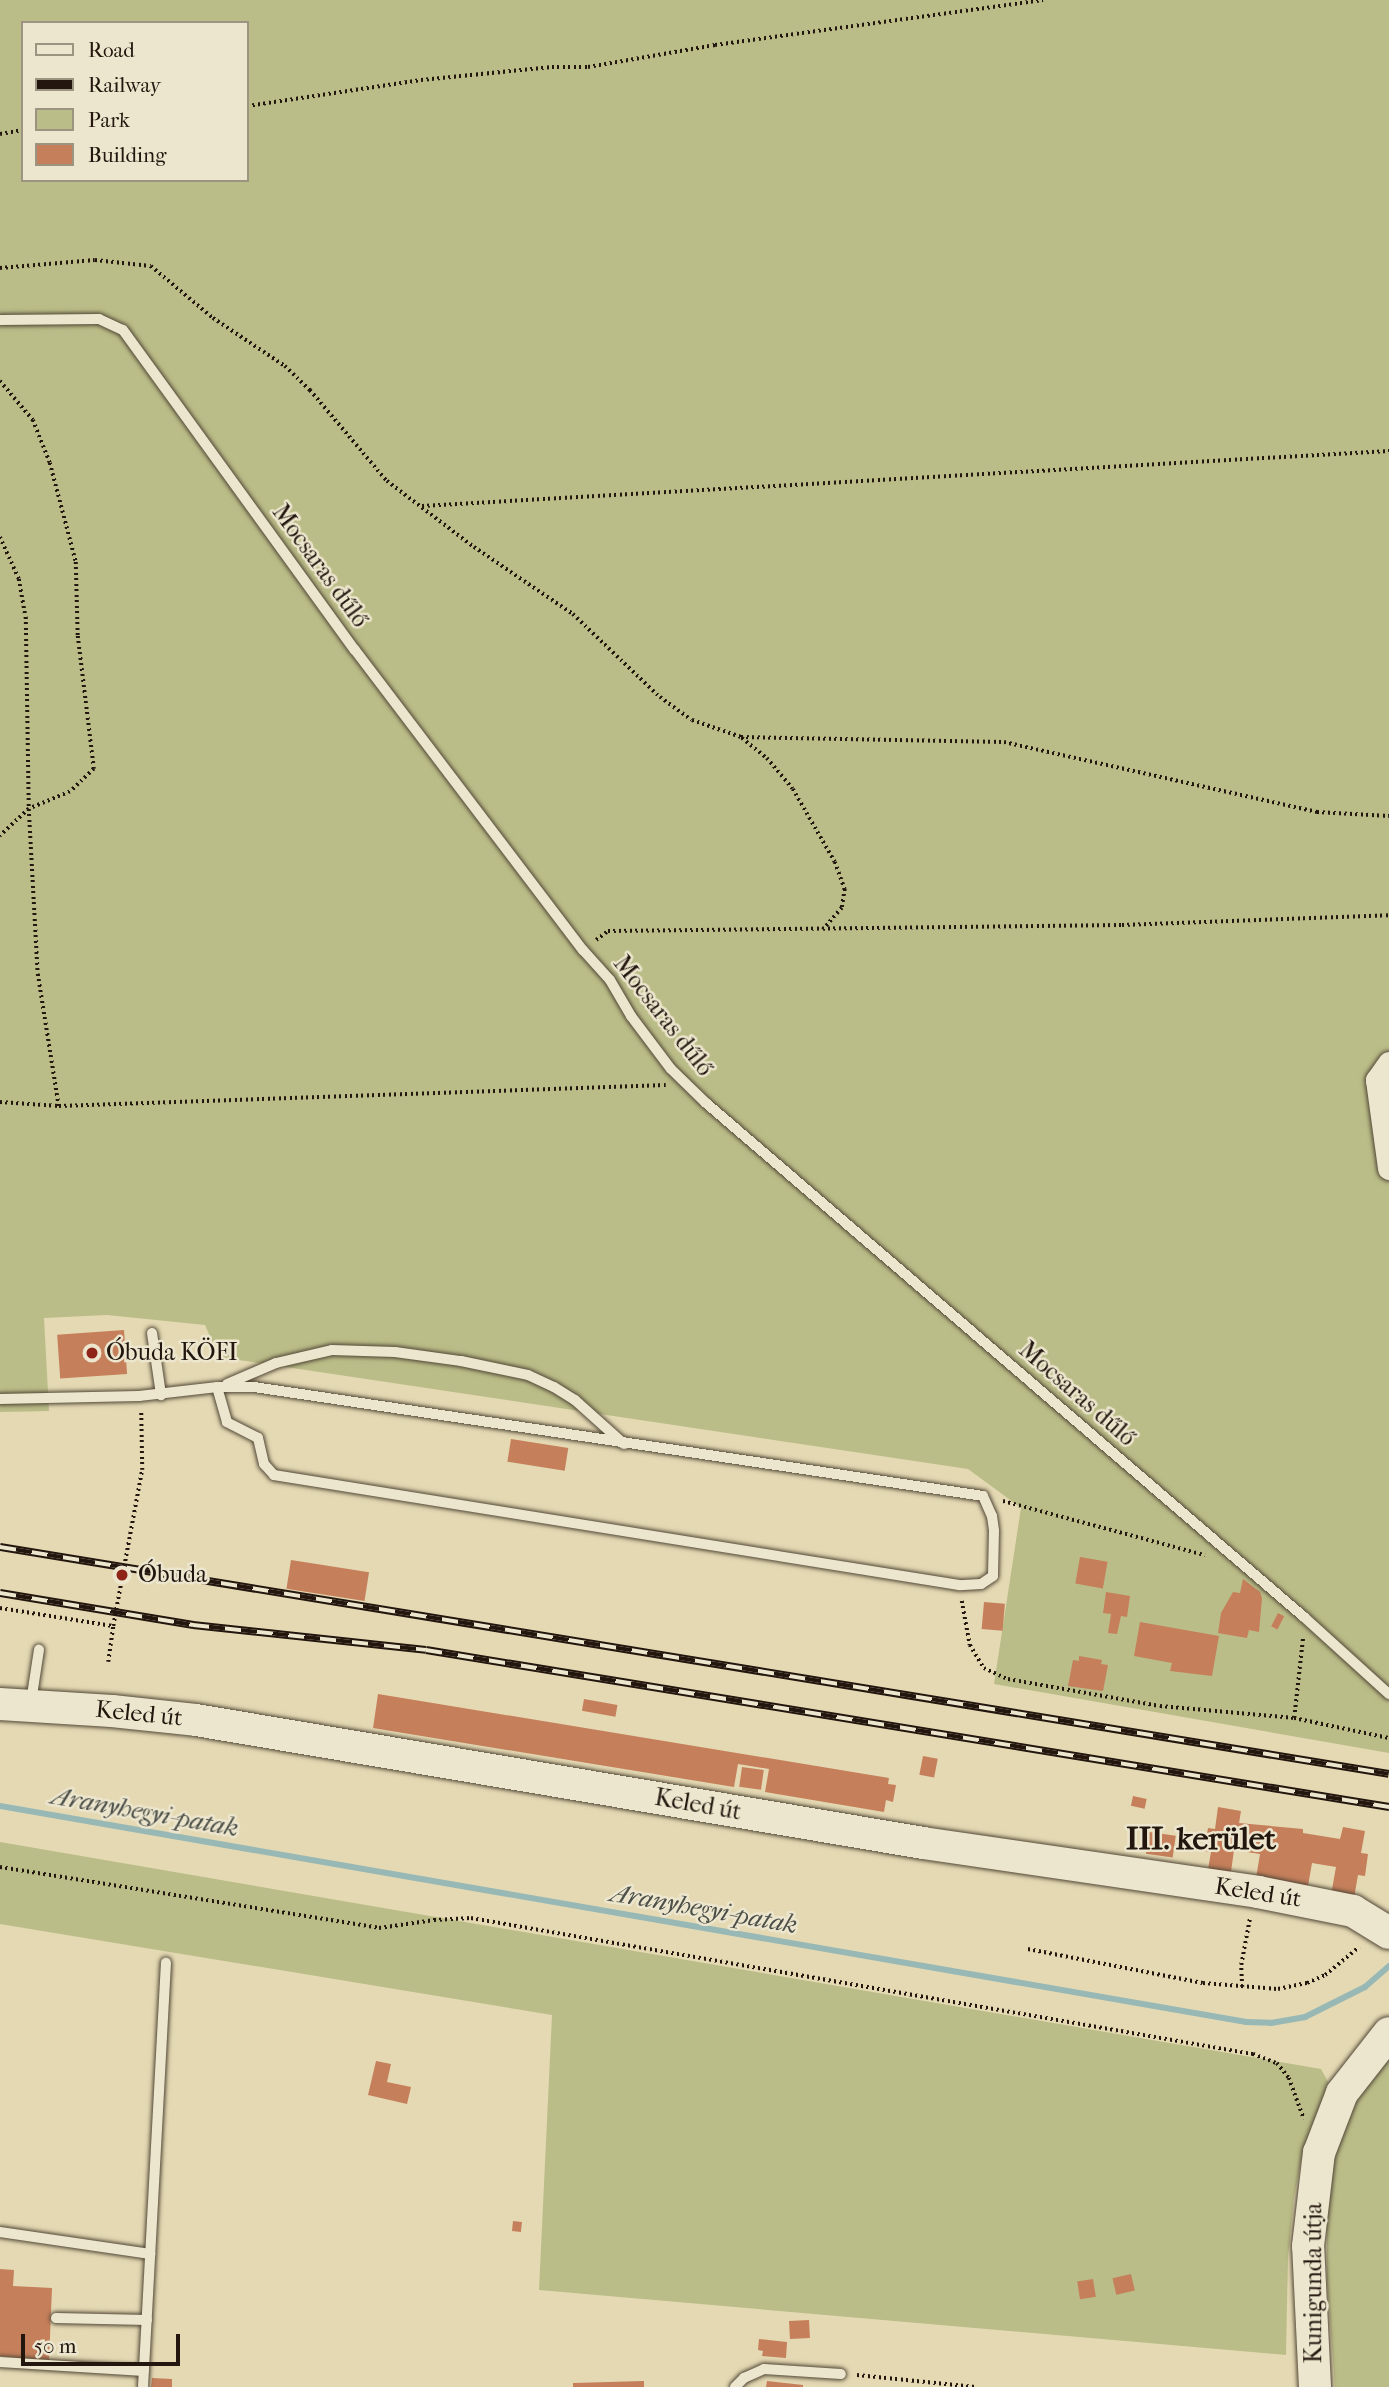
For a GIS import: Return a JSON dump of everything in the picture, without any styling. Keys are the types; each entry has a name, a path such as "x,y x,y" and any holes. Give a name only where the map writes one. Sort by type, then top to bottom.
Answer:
{"street":[{"path":"1389,1063 1377,1080 1389,1168"},
{"name":"Keled út","path":"15,1704 196,1720 923,1843 1258,1892 1353,1911 1380,1936"},
{"name":"Kunigunda útja","path":"1315,2387 1308,2246 1319,2152 1342,2093 1389,2033"}],"lane":[{"name":"Mocsaras dűlő","path":"0,320 99,319 123,330 355,650 583,950 610,980 631,1016 671,1069 1304,1617 1389,1694"},
{"path":"152,1333 161,1395"},
{"path":"217,1388 276,1363 332,1350 359,1349 414,1354 528,1375 575,1400 624,1444"},
{"path":"0,1399 161,1395 217,1388 270,1389 983,1496 992,1516 994,1531 993,1576 981,1584 959,1585 274,1475 264,1464 258,1450 258,1437 226,1422 217,1388"},
{"path":"15,1704 39,1650"},
{"path":"143,2387 166,1963"},
{"path":"0,2232 150,2254"},
{"path":"56,2318 147,2320"},
{"path":"0,2362 144,2371"},
{"path":"735,2387 744,2378 764,2369 841,2374"}],"path":[{"path":"248,106 421,80 552,67 588,67 715,45 1043,0"},
{"path":"0,134 21,130"},
{"path":"0,268 95,260 151,267 213,318 285,366 310,390 387,481 573,614 671,705 692,720 741,737 1004,742 1317,812 1389,816"},
{"path":"0,380 33,420 50,463 76,562 78,636 94,769 70,792 29,809 0,836"},
{"path":"420,506 1389,451"},
{"path":"0,537 19,579 26,617 29,809 42,1013 59,1106"},
{"path":"741,737 767,758 793,789 835,862 845,889 842,908 823,930"},
{"path":"597,939 608,931 823,930 1389,915"},
{"path":"0,1102 59,1106 687,1084"},
{"path":"108,1662 142,1470 143,1426 139,1396"},
{"path":"983,1496 1244,1565"},
{"path":"959,1585 970,1646 984,1668 1008,1679 1160,1706 1294,1718 1389,1738"},
{"path":"0,1608 113,1626"},
{"path":"1294,1718 1304,1617"},
{"path":"0,1867 379,1928 471,1918 1253,2054 1278,2063 1289,2078 1312,2143 1319,2152"},
{"path":"1242,1987 1244,1939 1258,1892"},
{"path":"1028,1949 1203,1983 1278,1989 1307,1983 1325,1975 1380,1936"},
{"path":"841,2374 975,2387"}],"green space":[{"path":"0,0 1389,0 1389,1065 1386,1065 1389,1088 1389,1753 994,1684 1021,1508 968,1469 219,1357 205,1325 107,1315 44,1318 49,1411 0,1412"},
{"path":"0,1842 1321,2069 1333,2091 1301,2161 1294,2197 1288,2257 1286,2355 539,2290 552,2015 0,1924"},
{"path":"1389,2050 1389,2387 1335,2387 1327,2280 1327,2205 1332,2166 1356,2096"}],"building":[{"name":"Óbuda KÖFI","path":"124,1330 127,1374 60,1379 57,1335"},
{"path":"511,1439 568,1448 565,1471 507,1462"},
{"path":"1080,1557 1108,1562 1103,1588 1075,1584"},
{"path":"291,1560 369,1572 364,1601 286,1589"},
{"path":"1243,1579 1260,1592 1262,1598 1259,1632 1249,1630 1247,1638 1218,1633 1221,1613 1233,1592 1240,1593"},
{"path":"1106,1592 1130,1596 1127,1617 1121,1616 1117,1634 1108,1633 1111,1614 1103,1613"},
{"path":"984,1602 1005,1604 1003,1631 982,1629"},
{"path":"1278,1613 1284,1616 1277,1630 1271,1626"},
{"path":"1140,1622 1219,1636 1212,1676 1170,1671 1172,1663 1134,1656"},
{"path":"1079,1656 1102,1660 1101,1664 1108,1665 1103,1691 1068,1686 1073,1660 1079,1661"},
{"path":"378,1694 889,1778 888,1784 896,1785 893,1802 886,1800 884,1812 765,1792 769,1769 738,1764 734,1787 373,1728"},
{"path":"584,1699 617,1705 615,1717 582,1711"},
{"path":"923,1756 938,1759 934,1778 919,1775"},
{"path":"742,1767 764,1770 761,1790 739,1787"},
{"path":"1133,1796 1147,1799 1145,1809 1131,1806"},
{"path":"1218,1807 1241,1811 1239,1823 1303,1829 1303,1833 1340,1839 1343,1827 1365,1831 1361,1853 1368,1854 1365,1876 1358,1875 1354,1898 1331,1895 1336,1867 1312,1863 1308,1886 1256,1878 1260,1854 1234,1850 1230,1879 1207,1875 1211,1852 1204,1851 1208,1828 1215,1829"},
{"path":"1149,1832 1176,1836 1173,1858 1146,1854"},
{"path":"376,2061 391,2064 387,2082 411,2087 407,2104 368,2095"},
{"path":"513,2221 522,2222 521,2232 512,2231"},
{"path":"0,2269 14,2270 13,2286 52,2288 49,2361 0,2356"},
{"path":"1131,2274 1135,2291 1116,2295 1112,2278"},
{"path":"1093,2279 1096,2297 1080,2299 1077,2282"},
{"path":"809,2320 810,2338 790,2339 789,2321"},
{"path":"759,2339 787,2342 786,2358 762,2356 763,2351 758,2350"},
{"path":"152,2378 172,2379 172,2387 151,2387"},
{"path":"644,2381 644,2387 573,2387 573,2383"},
{"path":"767,2381 803,2385 803,2387 766,2387"}],"waterway":[{"name":"Aranyhegyi-patak","path":"0,1806 1246,2022 1271,2023 1305,2017 1365,1987 1389,1966"}],"railway":[{"path":"0,1547 1389,1774"},
{"path":"0,1593 193,1625 426,1650 1389,1807"}],"place":[{"name":"Óbuda KÖFI","path":"92,1353"},
{"name":"Óbuda","path":"122,1575"}],"district":[{"name":"III. kerület","path":"1201,1839"}]}
